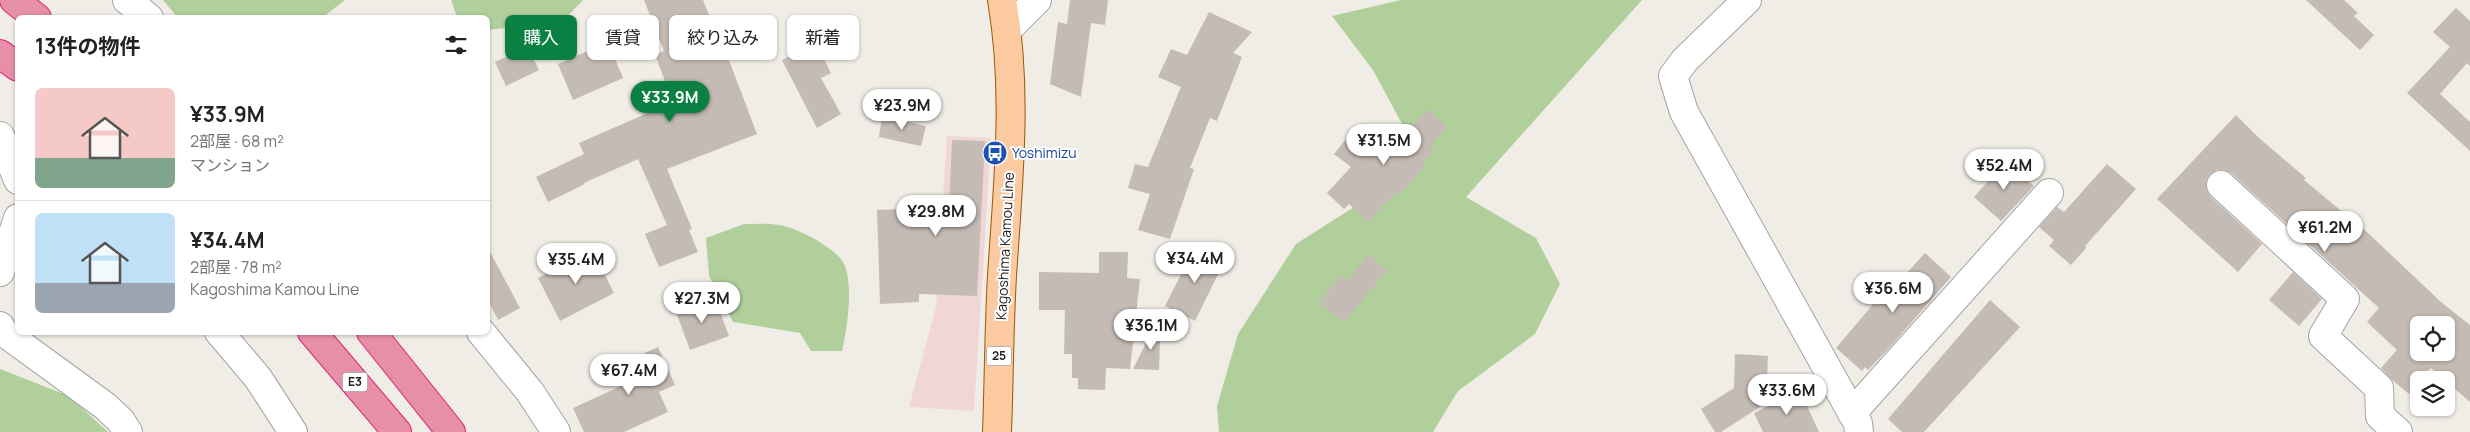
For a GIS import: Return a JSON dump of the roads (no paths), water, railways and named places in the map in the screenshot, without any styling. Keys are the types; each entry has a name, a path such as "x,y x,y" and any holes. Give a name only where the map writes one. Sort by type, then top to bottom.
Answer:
{"highway":[{"path":"14,0 33,15"},
{"path":"0,54 15,65"},
{"name":"E3","path":"315,335 397,432"},
{"path":"373,335 451,432"}],"main road":[{"name":"Kagoshima Kamou Line","path":"997,432 1002,279 1012,140 1012,85 1002,0"}],"street":[{"path":"127,0 145,15"},
{"path":"1007,30 1038,0"},
{"path":"1747,0 1685,60 1673,76 1684,112 1856,422 2049,193"},
{"path":"0,118 15,130"},
{"path":"0,136 15,173"},
{"path":"2222,185 2345,299 2323,336 2379,388 2380,416 2398,432"},
{"path":"0,272 15,227"},
{"path":"0,326 2,331 105,406 128,432"},
{"path":"222,335 258,378 293,432"},
{"path":"483,335 530,392 556,432"}],"place":[{"name":"Yoshimizu","path":"995,153"}]}
